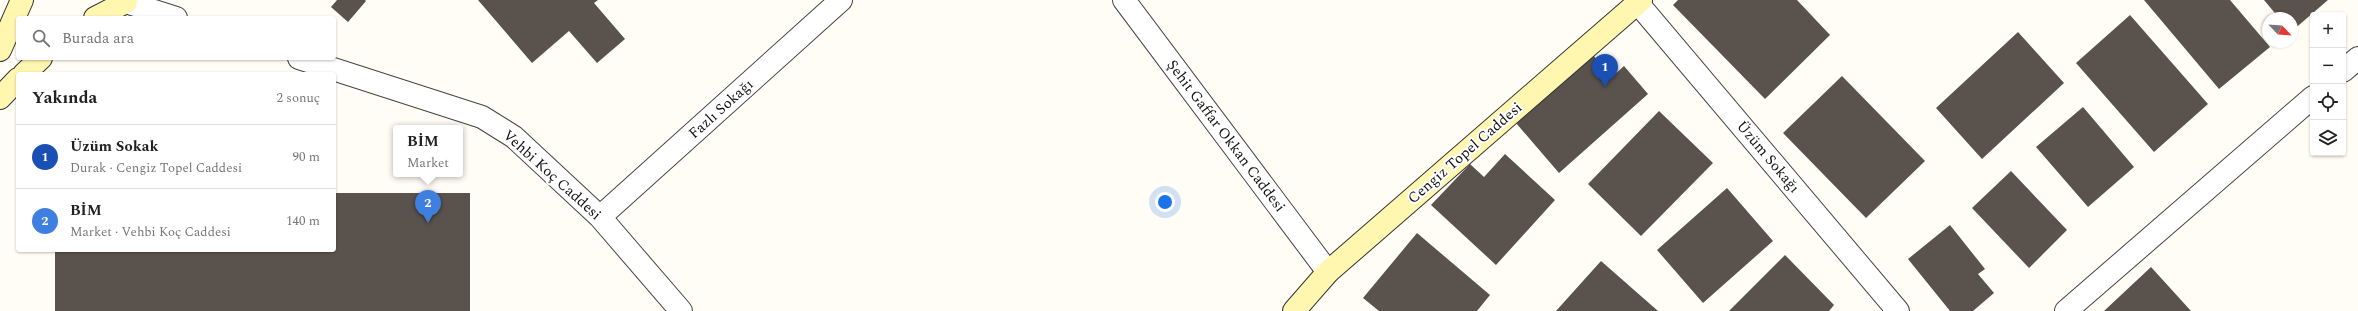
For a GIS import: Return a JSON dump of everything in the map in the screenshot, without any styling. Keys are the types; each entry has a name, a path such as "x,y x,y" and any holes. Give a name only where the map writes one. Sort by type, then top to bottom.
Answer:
{"main road":[{"path":"0,50 22,0"},
{"path":"99,16 126,1"},
{"name":"Cengiz Topel Caddesi","path":"1294,311 1328,272 1637,1"},
{"path":"26,72 39,60"},
{"path":"0,98 16,81"}],"street":[{"name":"Fazlı Sokağı","path":"600,217 841,0"},
{"name":"Şehit Gaffar Okkan Caddesi","path":"1124,0 1328,272"},
{"path":"126,1 170,16"},
{"name":"Üzüm Sokağı","path":"1637,1 1898,311"},
{"path":"2346,68 2358,58"},
{"name":"Vehbi Koç Caddesi","path":"305,60 482,118 514,137 600,217 681,311"},
{"path":"2066,311 2310,100"}],"building":[{"path":"337,0 366,1 348,22 331,7"},
{"path":"478,0 598,0 594,3 625,39 597,63 569,31 532,63"},
{"path":"1678,0 1797,0 1830,35 1765,99 1673,5"},
{"path":"2144,0 2230,0 2262,38 2262,48 2269,48 2219,89"},
{"path":"2264,0 2328,0 2314,12 2310,12 2310,16 2298,26 2298,12 2274,12"},
{"path":"2130,15 2208,104 2154,152 2076,63"},
{"path":"2018,32 2064,83 1982,159 1936,108"},
{"path":"1593,55 1612,77 1624,66 1648,94 1559,173 1516,123"},
{"path":"1842,76 1925,161 1866,218 1783,133"},
{"path":"2083,107 2134,167 2088,207 2036,147"},
{"path":"1659,111 1713,163 1641,236 1588,184"},
{"path":"1505,154 1555,200 1496,265 1431,205 1470,164 1484,177"},
{"path":"2011,171 2067,230 2029,268 1972,208"},
{"path":"1727,188 1773,241 1703,303 1657,250"},
{"path":"336,193 470,193 470,311 55,311 55,252 336,252"},
{"path":"1950,225 1985,269 1978,274 1994,293 1973,311 1950,311 1908,259"},
{"path":"1417,233 1490,295 1477,311 1379,311 1363,298"},
{"path":"1785,255 1834,305 1829,311 1729,311"},
{"path":"1601,261 1658,311 1556,311"},
{"path":"2151,267 2191,311 2104,311"}],"place":[{"name":"Üzüm Sokak","path":"1605,87"},
{"name":"BİM","path":"428,223"}]}
